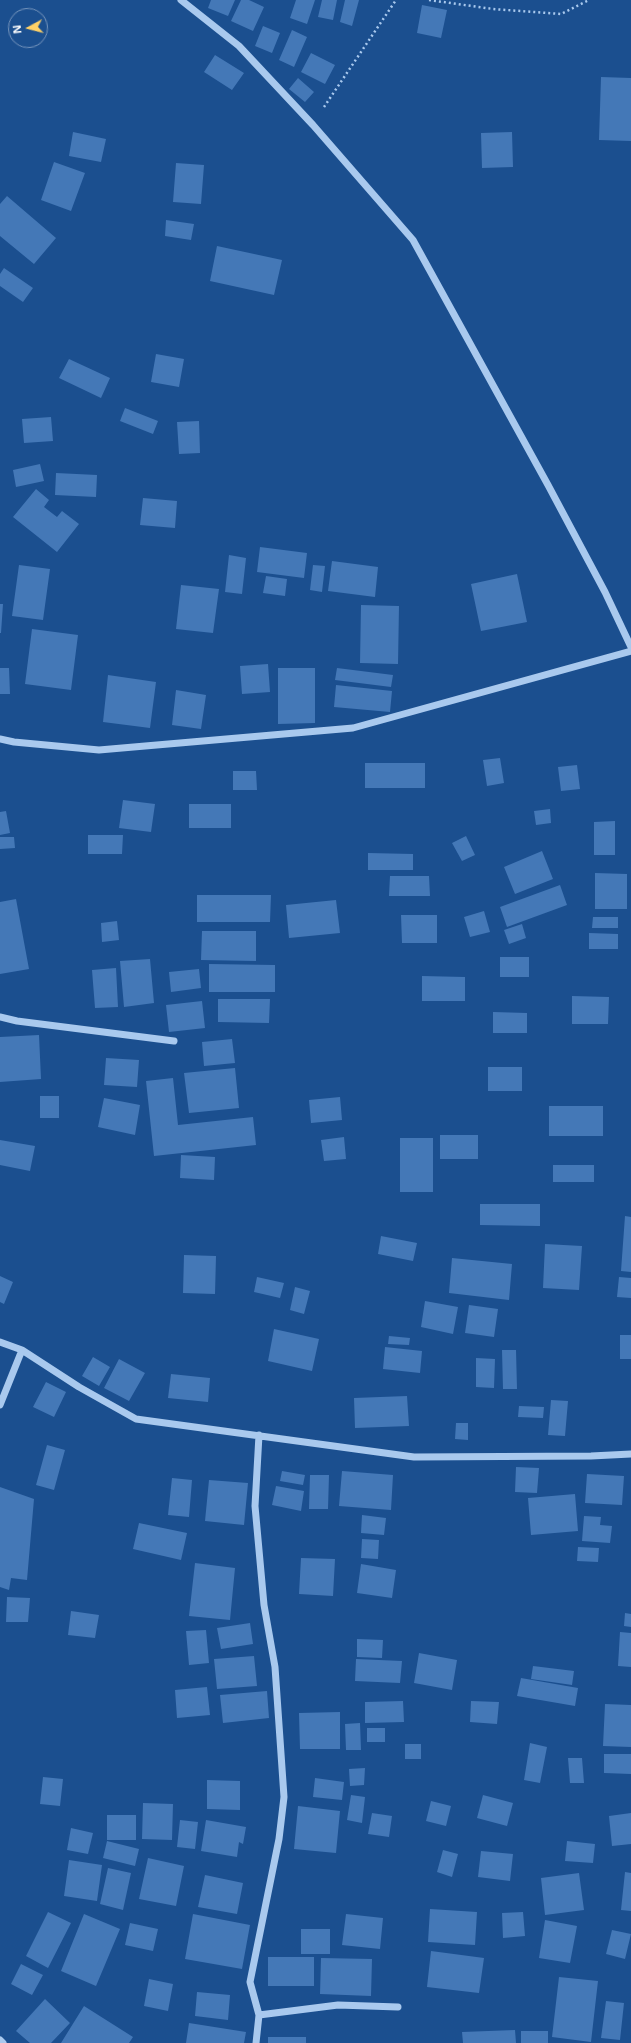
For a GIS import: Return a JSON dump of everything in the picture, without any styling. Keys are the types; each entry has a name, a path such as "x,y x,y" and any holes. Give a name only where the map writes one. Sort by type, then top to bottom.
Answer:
{"street":[{"path":"181,0 239,46 313,125 413,240 548,485 605,592 631,647"},
{"path":"0,739 14,742 99,750 353,728 631,651"},
{"path":"0,1017 17,1021 174,1041"},
{"path":"0,1342 22,1350 79,1387 136,1419 414,1457 591,1456 631,1454"},
{"path":"0,1406 22,1350"},
{"path":"256,2043 259,2015 250,1982 278,1839 284,1797 282,1738 275,1667 264,1605 255,1506 259,1435"},
{"path":"259,2015 338,2004 398,2006"},
{"path":"0,2040 3,2043"}],"path":[{"path":"313,125 350,66 396,0"},
{"path":"429,0 493,9 561,14 589,0"}],"building":[{"path":"211,0 235,0 228,16 208,8"},
{"path":"241,0 249,0 264,7 253,31 231,21"},
{"path":"296,0 315,0 307,24 290,18"},
{"path":"322,0 337,0 333,20 318,17"},
{"path":"345,0 359,0 352,26 340,22"},
{"path":"422,5 447,10 441,38 417,33"},
{"path":"263,26 280,33 272,53 255,46"},
{"path":"292,30 307,37 294,67 279,60"},
{"path":"311,53 335,65 325,84 301,72"},
{"path":"215,55 244,73 232,90 204,72"},
{"path":"601,77 631,78 631,141 599,140"},
{"path":"298,78 314,92 305,102 289,89"},
{"path":"73,132 106,139 101,162 69,156"},
{"path":"512,132 513,167 482,168 481,133"},
{"path":"54,162 85,173 71,211 41,200"},
{"path":"176,163 204,165 201,204 173,202"},
{"path":"7,196 56,238 34,264 0,236 0,204"},
{"path":"166,220 194,224 191,240 165,236"},
{"path":"217,246 282,260 274,295 210,281"},
{"path":"4,268 33,288 23,302 0,286 0,274"},
{"path":"156,354 184,359 179,387 151,382"},
{"path":"69,359 110,378 101,398 59,378"},
{"path":"125,408 158,421 153,434 120,421"},
{"path":"51,417 53,441 24,443 22,419"},
{"path":"199,421 200,453 179,454 177,422"},
{"path":"40,464 44,481 16,487 13,470"},
{"path":"56,473 97,475 96,497 55,495"},
{"path":"36,489 49,500 44,507 57,517 62,511 79,524 57,552 13,517"},
{"path":"143,498 177,501 175,528 140,525"},
{"path":"260,547 307,553 304,578 257,572"},
{"path":"229,555 246,558 242,594 225,592"},
{"path":"332,561 378,567 375,597 328,591"},
{"path":"19,565 50,569 43,620 12,616"},
{"path":"313,565 325,566 322,592 310,590"},
{"path":"517,574 527,622 481,631 471,584"},
{"path":"266,576 287,579 285,596 263,593"},
{"path":"181,585 219,589 213,633 176,629"},
{"path":"0,604 3,604 1,633 0,633"},
{"path":"361,605 399,606 398,664 360,663"},
{"path":"32,629 78,635 71,690 25,684"},
{"path":"268,664 270,692 242,694 240,666"},
{"path":"0,668 9,668 10,694 0,694"},
{"path":"278,668 315,668 315,723 278,724"},
{"path":"337,668 393,675 391,687 335,680"},
{"path":"108,675 156,682 150,728 103,722"},
{"path":"336,685 392,691 390,712 334,707"},
{"path":"176,690 206,695 201,729 172,725"},
{"path":"500,758 504,783 487,786 483,760"},
{"path":"365,763 425,763 425,788 365,788"},
{"path":"577,765 580,789 561,791 558,767"},
{"path":"233,771 256,771 257,790 233,790"},
{"path":"123,800 155,804 151,832 119,828"},
{"path":"189,804 231,804 231,828 189,828"},
{"path":"550,809 551,823 536,825 534,811"},
{"path":"6,811 10,833 0,835 0,812"},
{"path":"615,821 615,855 594,855 594,822"},
{"path":"88,835 123,835 122,854 88,854"},
{"path":"466,836 475,855 462,861 452,843"},
{"path":"0,837 14,837 15,848 0,849"},
{"path":"542,851 553,879 515,894 504,867"},
{"path":"368,853 413,854 413,870 368,870"},
{"path":"595,873 627,874 627,909 595,909"},
{"path":"390,876 429,876 430,896 389,896"},
{"path":"560,885 567,905 507,927 500,907"},
{"path":"197,895 271,895 270,922 197,922"},
{"path":"16,899 29,969 0,974 0,902"},
{"path":"336,900 340,933 289,938 286,905"},
{"path":"484,911 490,932 470,937 464,917"},
{"path":"401,915 437,915 437,943 402,943"},
{"path":"593,917 618,917 618,928 592,928"},
{"path":"117,921 119,940 102,942 101,923"},
{"path":"522,924 526,938 509,944 504,930"},
{"path":"202,931 256,931 256,961 201,960"},
{"path":"589,933 618,934 618,949 589,949"},
{"path":"500,957 529,957 529,977 500,977"},
{"path":"150,959 154,1003 124,1007 120,961"},
{"path":"209,964 275,965 275,992 209,992"},
{"path":"116,968 118,1007 95,1008 92,970"},
{"path":"199,969 201,988 171,992 169,972"},
{"path":"422,976 465,977 465,1001 422,1001"},
{"path":"572,996 609,997 608,1024 572,1024"},
{"path":"218,999 270,999 269,1023 218,1022"},
{"path":"202,1001 205,1028 169,1032 166,1005"},
{"path":"493,1012 527,1013 527,1033 493,1033"},
{"path":"39,1035 41,1079 0,1082 0,1037"},
{"path":"232,1039 235,1063 204,1066 202,1042"},
{"path":"106,1058 139,1060 137,1087 104,1085"},
{"path":"488,1067 522,1067 522,1091 488,1091"},
{"path":"235,1068 239,1108 189,1113 184,1073"},
{"path":"173,1078 178,1125 253,1117 256,1145 154,1156 146,1081"},
{"path":"40,1096 59,1096 59,1118 40,1118"},
{"path":"340,1097 342,1120 311,1123 309,1100"},
{"path":"104,1098 140,1105 135,1135 98,1127"},
{"path":"549,1106 603,1106 603,1136 549,1136"},
{"path":"440,1135 478,1135 478,1159 440,1159"},
{"path":"344,1137 346,1159 324,1161 321,1140"},
{"path":"400,1138 433,1138 433,1192 400,1192"},
{"path":"0,1140 35,1146 30,1171 0,1165"},
{"path":"181,1155 215,1157 214,1180 180,1178"},
{"path":"553,1165 594,1165 594,1182 553,1182"},
{"path":"480,1204 540,1204 540,1226 480,1225"},
{"path":"625,1216 631,1217 631,1272 621,1271"},
{"path":"381,1236 417,1243 413,1261 378,1254"},
{"path":"545,1244 582,1246 579,1290 543,1288"},
{"path":"184,1255 216,1256 215,1294 183,1293"},
{"path":"452,1258 512,1264 509,1300 449,1293"},
{"path":"0,1276 13,1282 4,1304 0,1302"},
{"path":"257,1277 284,1283 280,1298 254,1292"},
{"path":"619,1277 631,1278 631,1298 617,1297"},
{"path":"295,1287 310,1291 304,1314 290,1310"},
{"path":"425,1301 458,1307 453,1334 421,1327"},
{"path":"469,1305 498,1309 494,1337 465,1333"},
{"path":"274,1329 319,1339 312,1371 268,1361"},
{"path":"620,1335 631,1335 631,1359 620,1359"},
{"path":"389,1336 410,1338 409,1345 388,1344"},
{"path":"385,1347 422,1351 420,1373 383,1369"},
{"path":"502,1350 516,1350 517,1389 503,1389"},
{"path":"93,1357 110,1367 99,1386 82,1376"},
{"path":"476,1358 495,1359 494,1388 476,1387"},
{"path":"119,1359 145,1373 129,1401 104,1388"},
{"path":"171,1374 210,1378 208,1402 168,1398"},
{"path":"46,1382 66,1392 54,1417 33,1407"},
{"path":"407,1396 409,1426 355,1428 354,1398"},
{"path":"551,1400 568,1401 565,1436 548,1435"},
{"path":"519,1406 544,1407 543,1418 518,1417"},
{"path":"456,1423 468,1423 468,1440 455,1439"},
{"path":"47,1445 65,1450 54,1490 36,1485"},
{"path":"516,1467 539,1468 537,1493 515,1492"},
{"path":"282,1471 305,1475 303,1485 280,1481"},
{"path":"342,1471 393,1475 391,1510 339,1506"},
{"path":"587,1474 624,1476 622,1505 585,1503"},
{"path":"310,1475 329,1475 328,1509 309,1509"},
{"path":"172,1478 192,1480 189,1517 168,1515"},
{"path":"209,1480 248,1483 244,1525 205,1521"},
{"path":"276,1486 304,1491 301,1511 272,1505"},
{"path":"0,1487 34,1499 27,1580 11,1578 9,1590 0,1587"},
{"path":"575,1494 578,1531 531,1535 528,1498"},
{"path":"362,1515 386,1518 384,1535 361,1533"},
{"path":"584,1516 601,1517 600,1525 612,1526 610,1543 582,1541"},
{"path":"139,1523 187,1533 181,1560 133,1549"},
{"path":"362,1539 379,1540 378,1559 361,1558"},
{"path":"578,1547 599,1548 598,1562 577,1561"},
{"path":"301,1558 335,1559 333,1596 299,1594"},
{"path":"195,1563 235,1568 230,1620 189,1616"},
{"path":"361,1564 396,1570 392,1598 357,1593"},
{"path":"7,1597 30,1598 28,1622 6,1622"},
{"path":"71,1611 99,1615 95,1638 68,1635"},
{"path":"625,1613 631,1614 631,1627 624,1626"},
{"path":"250,1623 253,1644 221,1649 217,1628"},
{"path":"206,1630 209,1663 189,1665 186,1631"},
{"path":"620,1632 631,1633 631,1667 618,1666"},
{"path":"357,1639 383,1640 382,1658 357,1657"},
{"path":"419,1653 457,1660 452,1690 414,1683"},
{"path":"254,1656 257,1686 217,1689 214,1659"},
{"path":"356,1659 402,1661 400,1683 355,1681"},
{"path":"533,1666 574,1671 572,1685 531,1679"},
{"path":"521,1678 578,1688 575,1706 517,1696"},
{"path":"207,1687 210,1715 177,1718 175,1690"},
{"path":"267,1691 269,1718 223,1723 220,1695"},
{"path":"403,1701 404,1722 365,1723 365,1702"},
{"path":"471,1701 499,1702 497,1724 470,1722"},
{"path":"605,1704 631,1705 631,1747 603,1746"},
{"path":"340,1712 340,1749 300,1749 299,1713"},
{"path":"360,1723 361,1750 346,1750 345,1724"},
{"path":"367,1728 385,1728 385,1742 367,1742"},
{"path":"530,1743 547,1747 540,1783 524,1780"},
{"path":"405,1744 421,1744 421,1759 405,1759"},
{"path":"604,1754 631,1754 631,1774 604,1773"},
{"path":"568,1758 582,1758 584,1783 570,1783"},
{"path":"365,1768 364,1785 350,1786 349,1769"},
{"path":"43,1777 63,1779 60,1806 40,1804"},
{"path":"315,1778 344,1782 342,1800 313,1797"},
{"path":"207,1780 240,1781 240,1810 207,1809"},
{"path":"351,1795 365,1797 362,1823 347,1820"},
{"path":"483,1795 513,1803 507,1826 477,1818"},
{"path":"431,1801 451,1806 446,1826 426,1821"},
{"path":"143,1803 173,1804 172,1840 142,1839"},
{"path":"298,1806 340,1811 336,1853 294,1849"},
{"path":"372,1813 392,1816 389,1837 368,1834"},
{"path":"631,1813 631,1844 612,1846 609,1816"},
{"path":"107,1815 136,1815 136,1840 107,1840"},
{"path":"180,1820 198,1822 195,1849 177,1847"},
{"path":"206,1820 246,1827 243,1844 239,1842 237,1857 201,1851"},
{"path":"71,1828 93,1833 88,1854 67,1850"},
{"path":"107,1841 139,1849 135,1866 103,1858"},
{"path":"567,1841 595,1844 593,1863 565,1861"},
{"path":"443,1850 458,1854 452,1877 437,1872"},
{"path":"481,1851 513,1854 510,1881 478,1877"},
{"path":"148,1858 184,1866 176,1906 139,1899"},
{"path":"69,1860 102,1865 97,1901 64,1896"},
{"path":"108,1868 131,1873 123,1910 100,1904"},
{"path":"625,1872 631,1873 631,1911 621,1910"},
{"path":"579,1873 584,1910 545,1915 541,1878"},
{"path":"205,1875 243,1883 237,1914 198,1907"},
{"path":"430,1909 477,1912 475,1945 428,1942"},
{"path":"48,1912 71,1923 48,1968 26,1956"},
{"path":"523,1912 525,1936 503,1938 502,1913"},
{"path":"84,1914 120,1929 96,1986 61,1971"},
{"path":"193,1914 250,1925 242,1969 185,1959"},
{"path":"346,1914 383,1918 380,1949 342,1945"},
{"path":"545,1920 577,1926 570,1963 539,1958"},
{"path":"130,1923 158,1929 153,1951 125,1945"},
{"path":"301,1929 330,1929 330,1954 301,1954"},
{"path":"612,1930 631,1934 625,1959 606,1954"},
{"path":"431,1951 484,1958 479,1993 427,1987"},
{"path":"268,1957 314,1957 314,1986 268,1986"},
{"path":"321,1958 372,1959 371,1996 320,1994"},
{"path":"21,1964 43,1975 32,1995 11,1984"},
{"path":"559,1977 598,1981 591,2042 552,2037"},
{"path":"149,1979 173,1984 168,2011 144,2006"},
{"path":"197,1992 230,1995 228,2020 195,2016"},
{"path":"45,1999 70,2023 51,2043 30,2043 16,2031"},
{"path":"606,2001 624,2003 620,2040 601,2038"},
{"path":"84,2006 133,2037 129,2043 61,2043"},
{"path":"189,2023 246,2032 244,2043 186,2043"},
{"path":"515,2030 516,2043 463,2043 462,2032"},
{"path":"521,2031 548,2031 548,2043 521,2043"},
{"path":"268,2037 306,2037 306,2043 268,2043"}]}
